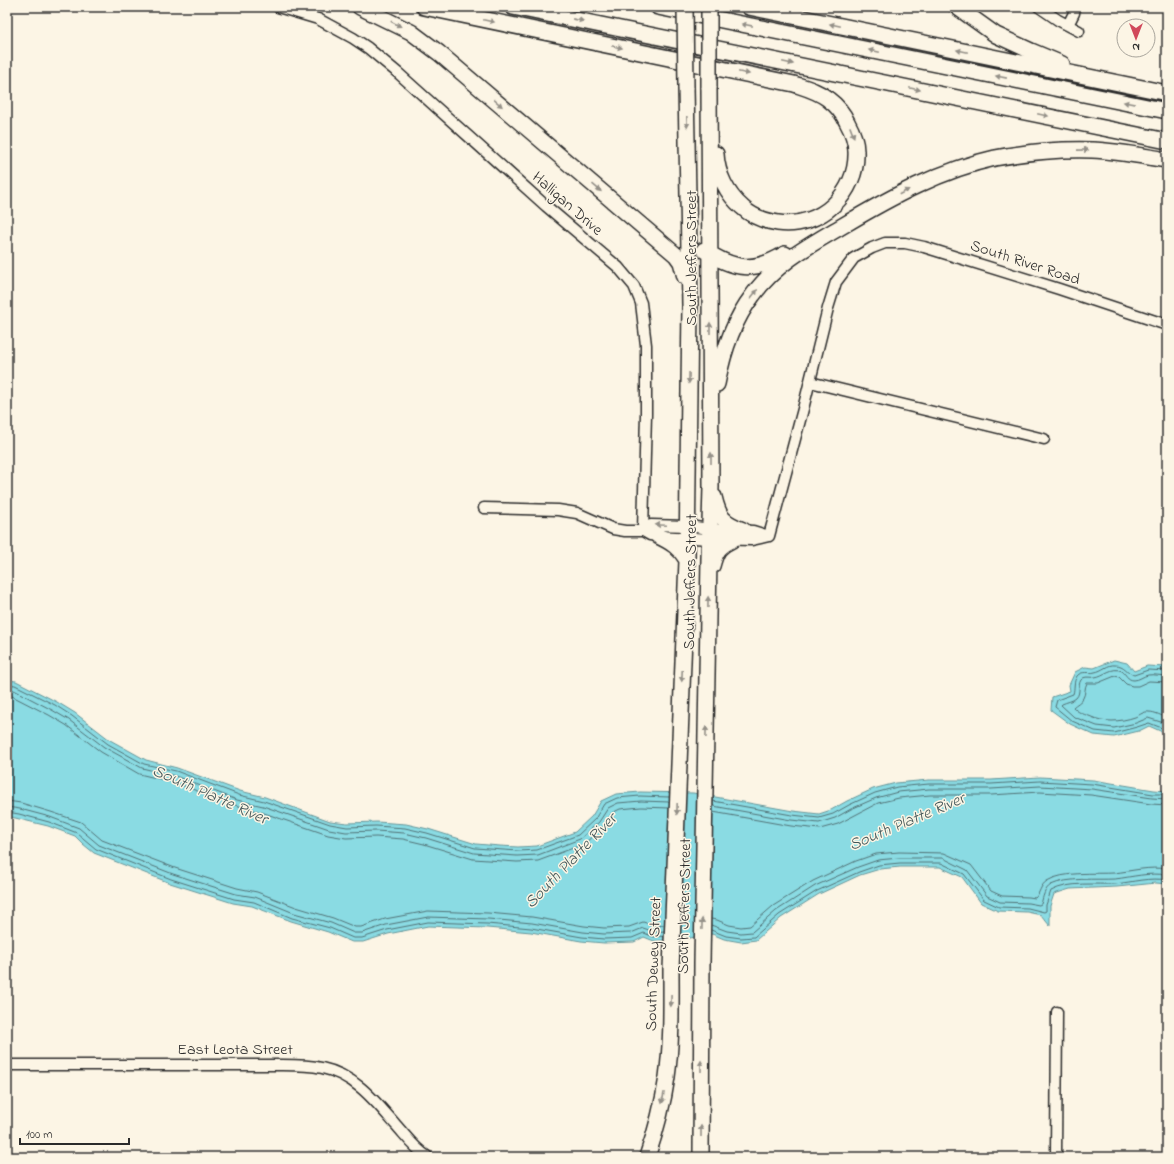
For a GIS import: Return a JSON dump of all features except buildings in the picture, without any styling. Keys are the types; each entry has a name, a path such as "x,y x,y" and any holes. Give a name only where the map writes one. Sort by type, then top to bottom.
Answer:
{"highway":[{"path":"360,7 411,32 439,53 676,255 683,268 690,305"},
{"path":"424,7 766,78 794,84 812,90 828,98 838,108 845,117 854,138 856,150 854,172 850,183 838,202 830,210 820,216 794,223 783,224 762,220 745,211 727,191 721,178 716,160 709,87"},
{"path":"513,7 1167,141"},
{"path":"658,7 1167,111"},
{"name":"South Jeffers Street","path":"679,770 688,532 690,305 686,7"},
{"name":"South Jeffers Street","path":"702,1157 702,963 711,487 709,7"},
{"path":"749,7 1167,92"},
{"path":"957,7 996,36 1031,52 1083,71 1137,86"},
{"path":"688,157 693,180 697,242 703,250 710,255 736,266 750,267 763,265 780,257 830,228 911,188 973,164 995,158 1039,152 1092,150 1120,152 1167,160"},
{"path":"711,422 720,368 726,344 744,307 753,294 765,280 792,257 869,210"},
{"path":"711,487 716,505 723,520 743,530"},
{"path":"658,536 678,548 687,560"},
{"path":"709,581 716,553 721,547 732,540"},
{"name":"South Dewey Street","path":"647,1157 660,1115 667,1075 670,1032 679,770"}],"street":[{"name":"Halligan Drive","path":"278,7 318,19 354,38 368,48 618,268 634,286 641,303 646,345 643,531"},
{"path":"1039,7 1079,31"},
{"path":"1068,25 1074,13 1075,7"},
{"name":"South River Road","path":"810,382 836,282 854,258 885,243 905,243 924,247 1059,289 1167,325"},
{"path":"769,536 810,382 1044,439"},
{"path":"484,508 558,510 576,513 613,529 643,531 650,535 658,536 688,532"},
{"path":"643,531 651,525 688,532 710,534 732,540 752,540 769,536"},
{"path":"710,534 743,530 753,531 769,536"},
{"path":"1056,1012 1056,1157"},
{"name":"East Leota Street","path":"7,1065 282,1065 321,1068 340,1074 360,1086 380,1106 411,1142 428,1157"}],"water":[{"path":"1114,660 1127,663 1134,671 1147,666 1167,667 1167,734 1149,726 1139,731 1114,737 1094,735 1070,724 1051,710 1052,697 1070,691 1069,685 1075,672 1085,667 1094,668"},
{"name":"South Platte River","path":"7,680 16,681 57,702 75,713 110,740 146,760 177,768 240,791 265,797 330,821 347,823 377,822 406,824 428,829 476,844 518,847 537,846 575,832 592,816 601,801 616,794 640,792 693,793 793,811 819,814 831,810 873,789 896,783 929,780 991,780 1040,777 1093,780 1167,791 1167,884 1156,883 1117,887 1070,889 1054,894 1050,906 1050,926 1041,915 1027,912 998,911 981,903 962,877 940,867 900,867 880,869 860,875 819,894 781,918 756,940 741,942 724,939 712,934 690,938 654,941 644,937 634,942 604,943 581,941 531,932 487,928 428,926 388,934 363,942 352,942 328,932 291,921 252,906 233,903 170,883 94,853 75,836 48,826 7,816"}]}
